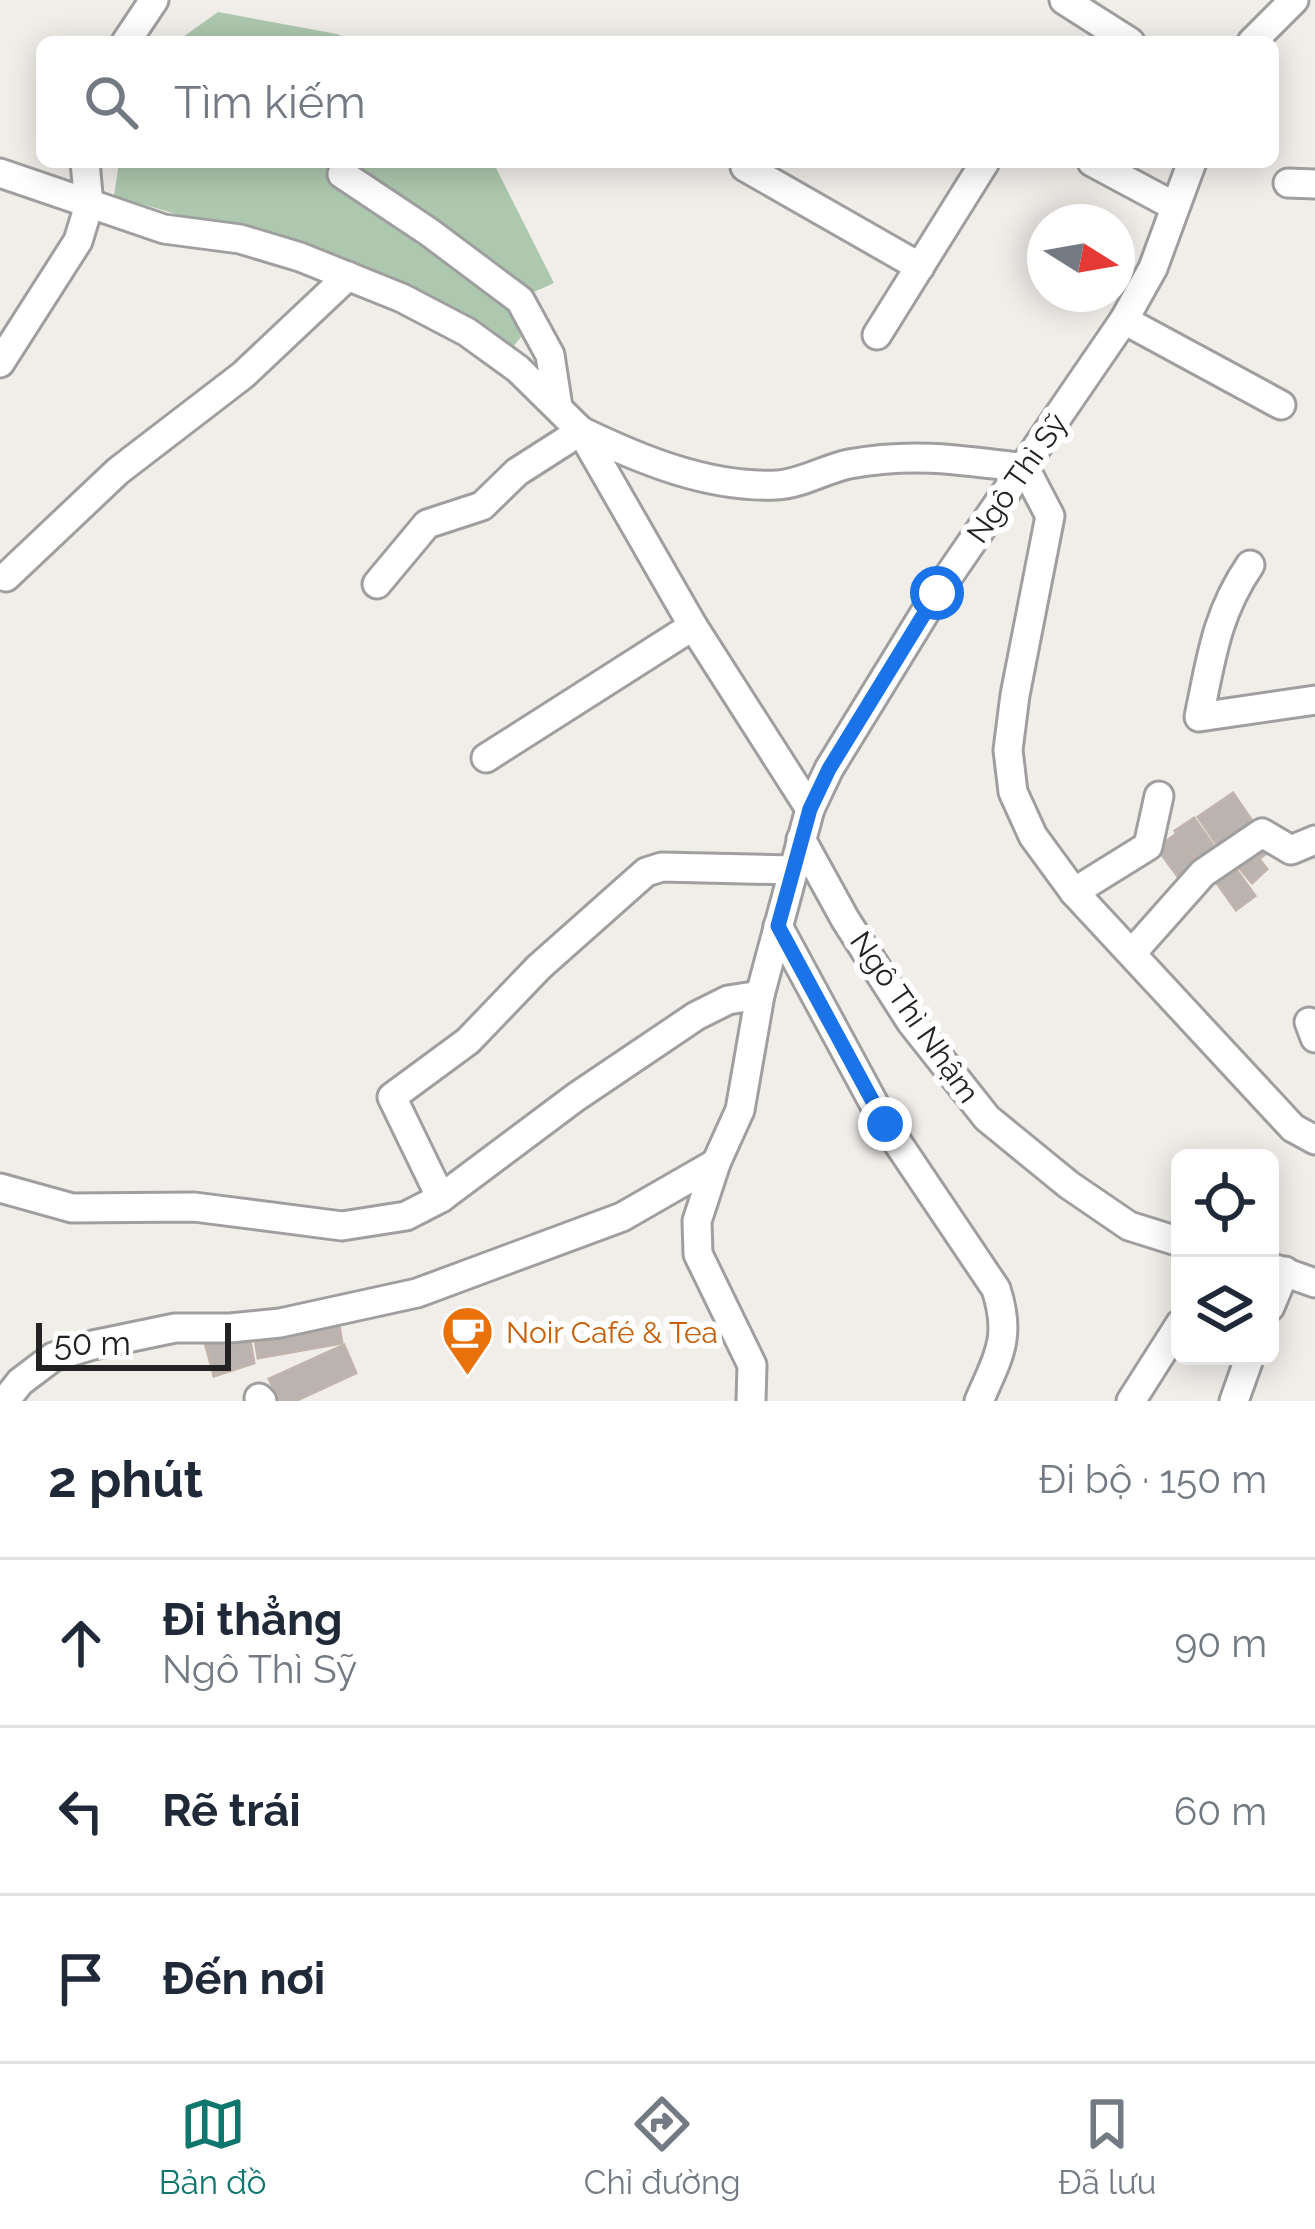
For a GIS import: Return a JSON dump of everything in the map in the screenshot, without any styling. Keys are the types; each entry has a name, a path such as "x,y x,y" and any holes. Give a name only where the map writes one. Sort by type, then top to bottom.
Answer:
{"street":[{"path":"130,36 154,0"},
{"path":"1064,0 1121,36"},
{"path":"1258,36 1294,0"},
{"path":"0,363 78,241 89,205 86,168"},
{"path":"747,168 920,267"},
{"path":"877,335 981,168"},
{"path":"1103,168 1174,206"},
{"name":"Ngô Thì Sỹ","path":"751,1401 752,1365 698,1254 697,1221 740,1110 760,995 810,809 829,769 937,593 1124,320 1153,268 1190,168"},
{"path":"0,173 164,229 240,238 348,276 467,332 531,381 581,430 693,626 810,809"},
{"path":"342,174 520,300 550,355 558,407"},
{"path":"6,577 118,471 242,375 348,276"},
{"path":"1124,320 1281,405"},
{"path":"581,430 642,460 711,478 779,485 846,465 921,455 1025,469 1050,516 1015,695 1008,750 1012,792 1033,836 1075,892 1293,1128 1315,1140"},
{"path":"377,584 427,524 482,506 517,472 581,430"},
{"path":"1250,565 1228,597 1218,626 1199,717 1315,700"},
{"path":"486,758 693,626"},
{"path":"1075,892 1148,846 1160,796"},
{"path":"1132,953 1203,874 1262,833 1291,850 1311,852"},
{"name":"Ngô Thì Nhậm","path":"801,839 911,1022 987,1118 1069,1186 1129,1226 1171,1239"},
{"path":"441,1198 392,1097 468,1041 538,967 646,872 662,867 791,870"},
{"path":"778,926 885,1124 996,1289 1005,1316 1004,1343 979,1401"},
{"path":"0,1188 72,1208 194,1207 342,1226 406,1216 441,1198 576,1097 697,1016 728,1000 760,995"},
{"path":"5,1401 20,1382 52,1357 93,1345 175,1328 280,1323 417,1293 622,1217 716,1163"},
{"path":"1279,1270 1315,1283"},
{"path":"1131,1401 1171,1338"},
{"path":"1234,1401 1247,1365"}],"green space":[{"path":"218,12 342,36 184,36"},
{"path":"118,168 496,168 554,283 507,304 521,337 509,352 362,268 114,196"}],"building":[{"path":"1233,793 1259,831 1224,855 1198,817"},
{"path":"1194,818 1218,852 1199,865 1175,831"},
{"path":"1176,834 1200,868 1182,882 1157,848"},
{"path":"1260,837 1270,850 1259,859 1267,869 1252,883 1233,860"},
{"path":"1231,862 1255,896 1236,910 1212,876"},
{"path":"338,1318 342,1343 258,1358 254,1333"},
{"path":"249,1334 254,1363 214,1376 204,1339"},
{"path":"344,1345 356,1373 295,1401 279,1401 269,1379"}],"place":[{"name":"Noir Café & Tea","path":"467,1378"}],"route":[{"path":"885,1124 778,926 810,809 829,769 937,593"}]}
